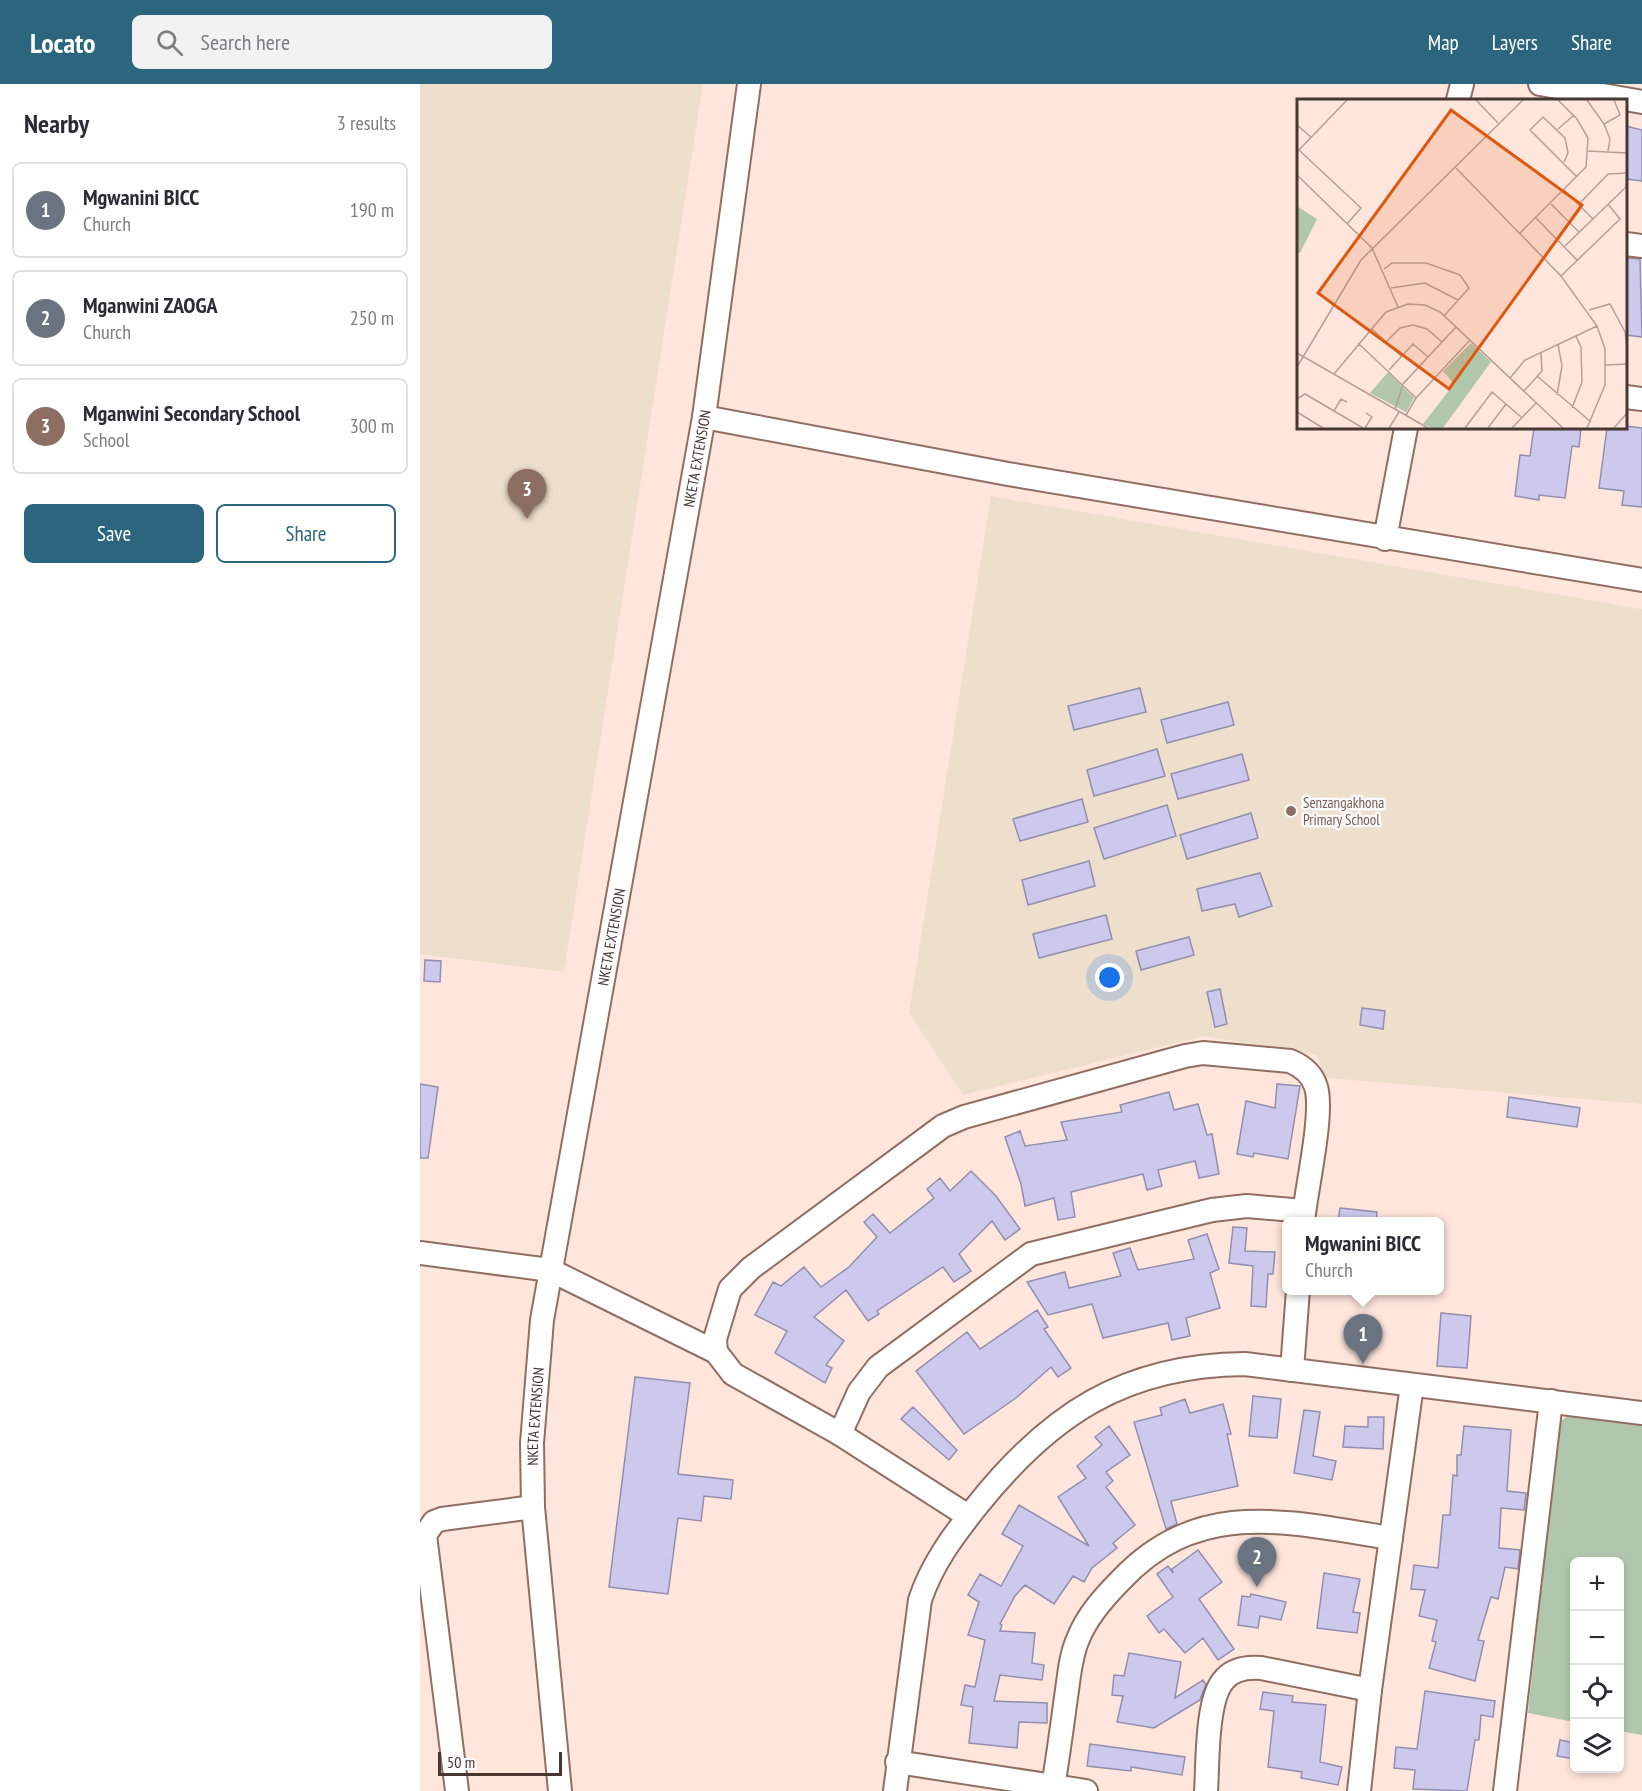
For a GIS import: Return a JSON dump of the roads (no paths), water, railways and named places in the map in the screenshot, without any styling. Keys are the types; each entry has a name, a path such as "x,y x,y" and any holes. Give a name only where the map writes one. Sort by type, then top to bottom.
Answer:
{"street":[{"name":"NKETA EXTENSION","path":"560,1791 533,1507 532,1443 542,1320 549,1270 705,417 749,84"},
{"path":"1458,99 1462,84"},
{"path":"1540,84 1618,91 1642,102"},
{"path":"1627,244 1642,246"},
{"path":"1627,397 1642,399"},
{"path":"705,417 1008,474 1385,539 1642,580"},
{"path":"1385,539 1406,429"},
{"path":"716,1352 718,1325 730,1289 738,1280 928,1135 964,1117 1203,1053 1290,1061 1301,1066 1311,1075 1316,1086 1318,1107 1304,1216 1247,1206 1212,1210 1031,1254 878,1368 860,1392 840,1434"},
{"path":"420,1253 549,1270 716,1352 733,1374 840,1434 968,1516"},
{"path":"1292,1370 1298,1295"},
{"path":"895,1791 920,1600 927,1579 942,1551 1018,1456 1059,1421 1101,1395 1123,1385 1200,1366 1245,1364 1642,1413"},
{"path":"1359,1791 1370,1690 1412,1385"},
{"path":"1505,1791 1551,1401"},
{"path":"457,1791 425,1535 434,1522 442,1519 533,1507"},
{"path":"1053,1788 1071,1662 1077,1640 1086,1621 1138,1562 1167,1542 1195,1531 1244,1520 1276,1521 1391,1538"},
{"path":"1206,1791 1214,1700 1222,1681 1230,1674 1250,1667 1261,1668 1370,1690"},
{"path":"897,1762 1053,1788 1086,1791"}],"place":[{"name":"Mganwini Secondary School","path":"527,519"},
{"name":"Senzangakhona Primary School","path":"1291,811"},
{"name":"Mgwanini BICC","path":"1363,1364"},
{"name":"Mganwini ZAOGA","path":"1257,1587"}]}
